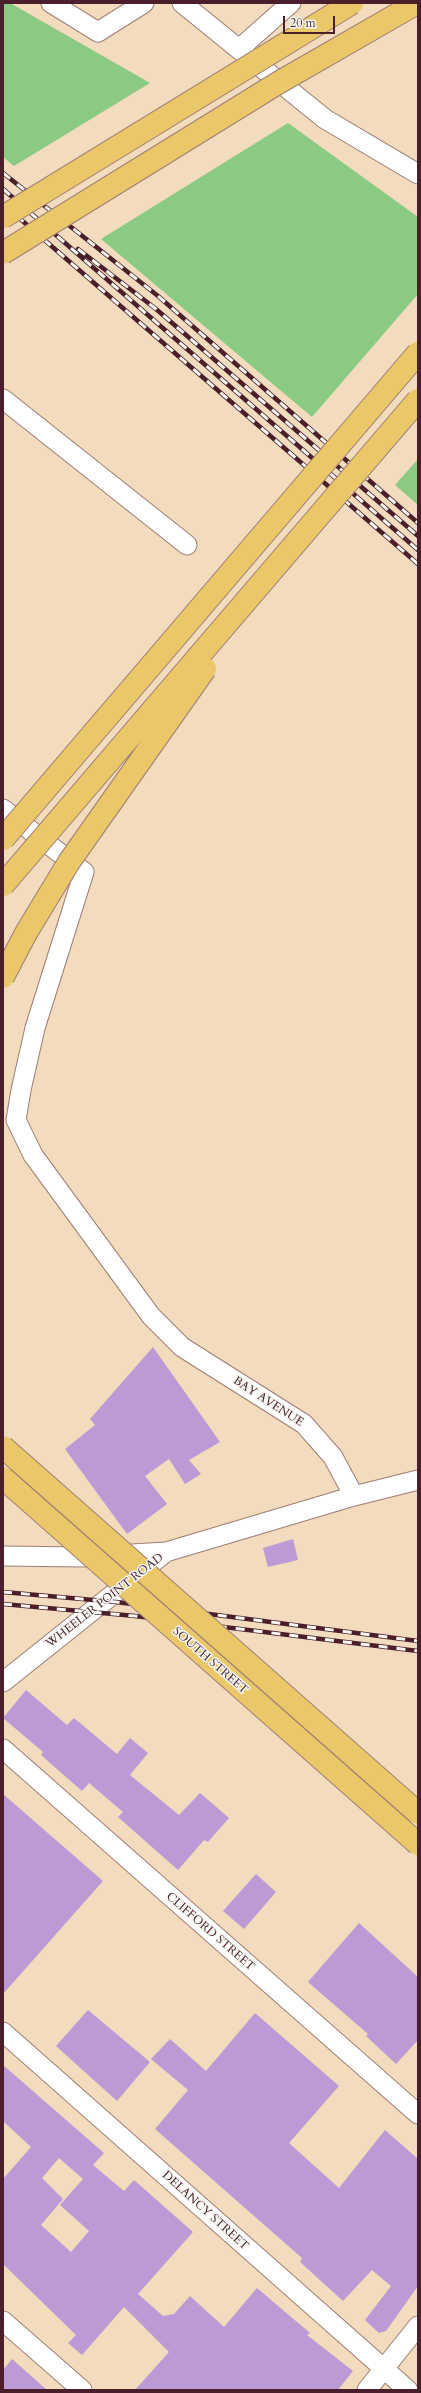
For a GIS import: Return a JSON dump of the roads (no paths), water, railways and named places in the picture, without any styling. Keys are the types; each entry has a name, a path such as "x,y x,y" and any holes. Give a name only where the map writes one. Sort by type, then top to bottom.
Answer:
{"main road":[{"path":"3,217 352,3"},
{"path":"3,253 278,83 417,3"},
{"path":"3,839 418,353"},
{"path":"3,885 418,400"},
{"path":"3,977 53,886 99,816 293,546"},
{"name":"SOUTH STREET","path":"3,1447 418,1813"},
{"name":"SOUTH STREET","path":"3,1478 418,1844"}],"street":[{"path":"51,3 98,32 144,3"},
{"path":"182,3 325,119 418,174"},
{"path":"239,50 291,3"},
{"path":"3,399 187,545"},
{"name":"BAY AVENUE","path":"3,809 84,872 35,1028 21,1090 16,1120 33,1155 150,1316 182,1347 304,1424 333,1457 354,1496"},
{"path":"354,1496 418,1480"},
{"name":"WHEELER POINT ROAD","path":"3,1682 166,1552 354,1496"},
{"path":"3,1556 82,1557 166,1552"},
{"name":"CLIFFORD STREET","path":"3,1749 418,2114"},
{"name":"DELANCY STREET","path":"3,2032 408,2390"},
{"path":"3,2321 82,2390"},
{"path":"367,2390 418,2326"}],"railway":[{"path":"3,173 158,296 418,523"},
{"path":"3,189 418,550"},
{"path":"3,204 418,564"},
{"path":"78,249 156,309 418,536"},
{"path":"3,1592 116,1602 418,1641"},
{"path":"3,1604 135,1616 418,1651"}]}
